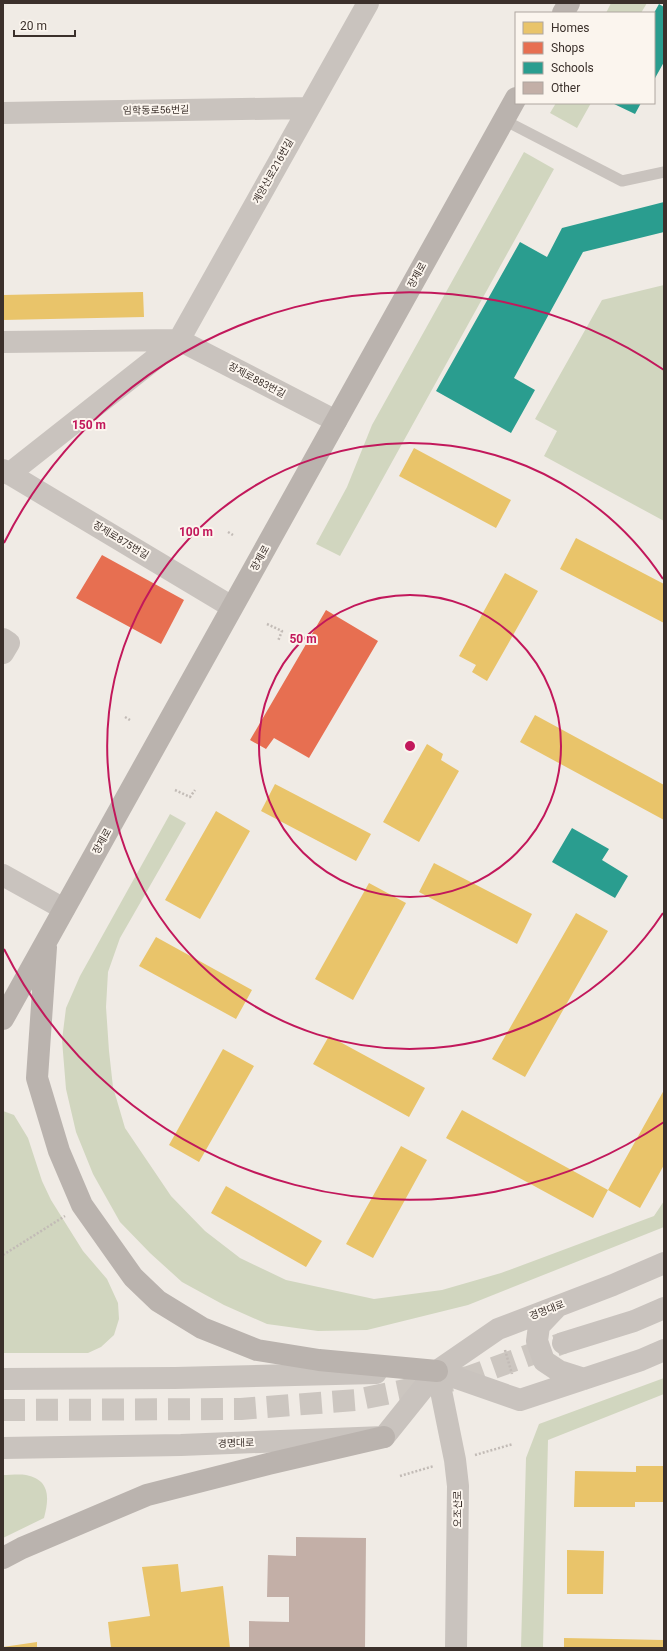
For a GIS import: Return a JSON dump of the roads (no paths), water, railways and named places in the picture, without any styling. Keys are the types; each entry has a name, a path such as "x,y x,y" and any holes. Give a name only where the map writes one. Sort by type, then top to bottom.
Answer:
{"main road":[{"path":"564,12 569,3"},
{"name":"장제로","path":"3,1019 515,100"},
{"path":"47,941 37,1078 59,1151 82,1205 133,1277 158,1301 202,1328 257,1350 319,1360 437,1371"},
{"path":"3,1558 22,1548 146,1495 268,1464 384,1437"}],"street":[{"name":"계양산로216번길","path":"179,340 368,3"},
{"name":"임학동로56번길","path":"3,113 309,108"},
{"name":"장제로883번길","path":"3,342 179,340 336,421"},
{"name":"장제로875번길","path":"179,340 87,412 6,472 232,607"},
{"path":"3,639 9,642 3,653"},
{"path":"3,875 64,909"},
{"name":"경명대로","path":"3,1448 181,1445 384,1437 437,1371 498,1329 613,1285 664,1263"},
{"path":"558,1306 539,1326 537,1341 544,1361 559,1371 584,1379"},
{"path":"563,1343 634,1320 664,1308"},
{"path":"3,1379 175,1378 437,1371 520,1400 641,1360 664,1350"},
{"name":"오조산로","path":"437,1371 455,1460 458,1486 456,1648"}],"lane":[{"path":"504,120 622,180 664,172"}],"tunnel":[{"path":"3,1410 241,1409 356,1400 468,1377 563,1343"}]}
